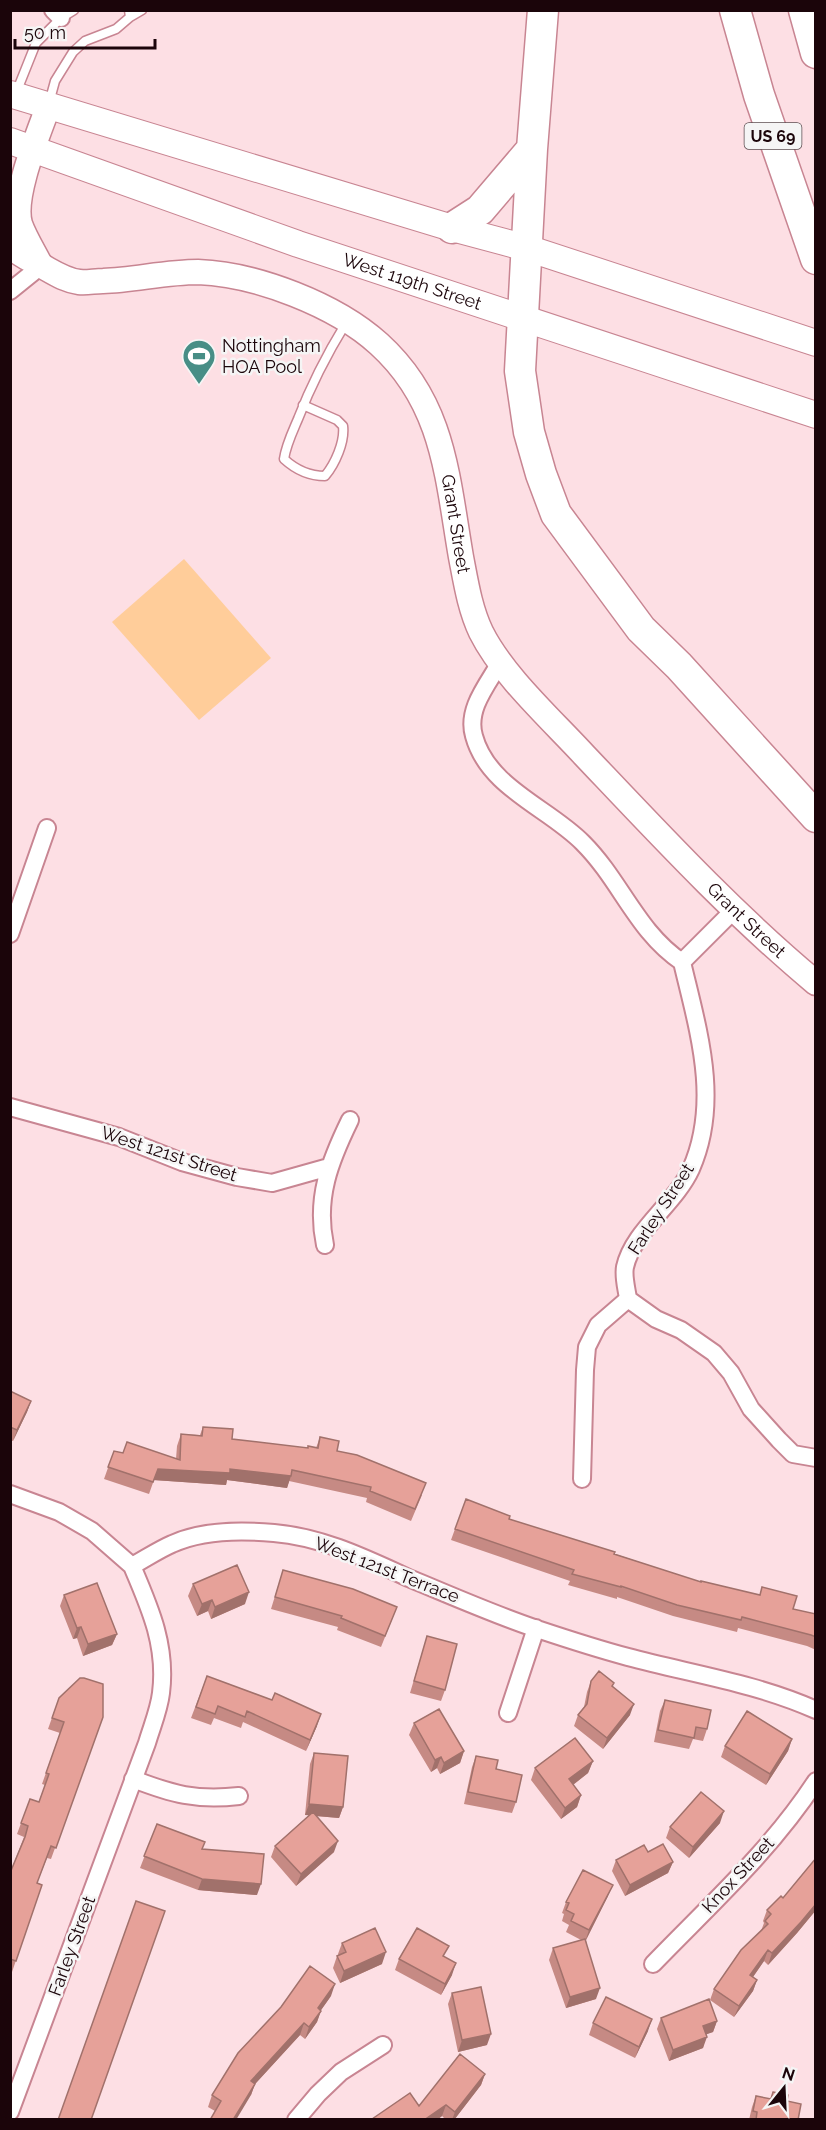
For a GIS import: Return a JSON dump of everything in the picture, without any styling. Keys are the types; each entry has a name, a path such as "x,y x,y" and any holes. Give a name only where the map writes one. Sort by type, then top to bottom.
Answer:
{"highway":[{"path":"543,10 532,149 520,371 529,432 541,474 556,514 641,628 679,666 816,817"},
{"name":"US 69","path":"735,10 759,95 816,259"},
{"path":"804,10 816,53"},
{"path":"452,228 480,210 532,149"}],"main road":[{"path":"12,100 48,107 452,228 527,248 816,343"},
{"name":"West 119th Street","path":"22,144 298,244 816,415"}],"street":[{"path":"10,291 41,266 20,223 18,206 22,144 48,107"},
{"name":"Grant Street","path":"10,246 22,256 56,274 79,282 195,272 252,280 348,320 392,356 417,388 439,437 468,595 487,644 524,690 734,910 767,943 816,983"},
{"path":"501,662 474,708 474,735 485,760 502,781 583,842 606,869 652,937 682,962 734,910"},
{"path":"10,934 47,828"},
{"name":"Farley Street","path":"628,1299 625,1269 633,1245 681,1185 690,1170 701,1141 704,1124 706,1102 700,1036 682,962"},
{"name":"West 121st Street","path":"10,1107 119,1137 182,1162 237,1177 272,1183 329,1167"},
{"path":"325,1245 321,1225 322,1199 329,1167 350,1120"},
{"path":"582,1479 587,1347 598,1325 628,1299 656,1319 681,1329 714,1353 731,1373 751,1409 779,1440 793,1454 816,1458"},
{"path":"10,1494 59,1512 92,1531 132,1566"},
{"name":"West 121st Terrace","path":"132,1566 173,1543 198,1537 239,1531 276,1533 312,1539 358,1554 412,1579 536,1628 629,1657 708,1674 790,1699 816,1710"},
{"name":"Farley Street","path":"10,2112 157,1712 163,1664 159,1635 132,1566"},
{"path":"508,1713 536,1628"},
{"path":"133,1779 189,1797 213,1799 239,1796"},
{"name":"Knox Street","path":"653,1964 755,1860 796,1810 816,1781"},
{"path":"296,2120 341,2072 383,2045"}],"lane":[{"path":"48,107 55,81 73,52 85,41 116,29 130,14 142,10"},
{"path":"12,100 36,42 63,13"},
{"path":"303,405 337,420 343,426 344,435 332,468 325,476 315,476 293,467 284,459 286,450 303,405 315,376 348,320"}],"shaded area":[{"path":"184,559 271,658 199,720 112,622"}],"building":[{"path":"10,1391 31,1401 17,1430 10,1427"},
{"path":"203,1427 233,1429 232,1439 308,1448 308,1446 318,1448 320,1437 339,1441 337,1451 357,1455 426,1483 415,1509 370,1491 371,1487 292,1470 291,1476 230,1469 230,1473 158,1469 153,1482 108,1467 114,1451 123,1453 127,1442 180,1460 181,1434 202,1436"},
{"path":"466,1499 510,1516 509,1519 701,1582 760,1595 762,1587 797,1596 793,1609 816,1614 816,1637 742,1617 741,1620 677,1605 621,1586 572,1574 574,1570 455,1529"},
{"path":"237,1565 249,1592 215,1607 212,1600 202,1604 193,1584"},
{"path":"283,1570 353,1589 397,1607 385,1636 341,1618 342,1616 275,1597"},
{"path":"97,1583 117,1634 88,1644 81,1627 77,1628 64,1595"},
{"path":"427,1636 457,1644 445,1690 414,1681"},
{"path":"599,1671 614,1683 612,1686 634,1704 607,1738 578,1715 587,1704 591,1681"},
{"path":"207,1676 272,1700 275,1693 321,1714 310,1740 247,1711 245,1717 218,1706 215,1714 196,1707"},
{"path":"80,1678 103,1684 103,1717 56,1848 51,1846 37,1883 42,1885 16,1961 10,1959 10,1873 28,1826 21,1823 30,1799 39,1802 49,1774 46,1773 64,1722 52,1718 59,1698"},
{"path":"665,1700 711,1710 707,1729 696,1727 694,1738 658,1730"},
{"path":"439,1709 464,1751 444,1763 441,1757 435,1760 414,1723"},
{"path":"747,1711 792,1739 770,1774 725,1746"},
{"path":"575,1738 593,1761 569,1779 581,1795 565,1808 535,1768"},
{"path":"314,1753 348,1756 343,1807 309,1804"},
{"path":"476,1756 498,1760 496,1769 522,1775 516,1802 468,1792"},
{"path":"701,1792 724,1811 693,1847 670,1827"},
{"path":"313,1812 338,1841 301,1874 275,1846"},
{"path":"157,1824 205,1842 202,1849 264,1854 261,1884 202,1879 144,1856"},
{"path":"663,1844 673,1862 630,1885 616,1860 644,1845 648,1852"},
{"path":"816,1858 816,1904 772,1953 768,1950 750,1975 757,1980 739,2006 714,1989 741,1950 768,1924 765,1921 771,1914 767,1910 781,1896 783,1898"},
{"path":"583,1870 613,1885 589,1930 571,1921 574,1914 566,1910 569,1903 566,1902"},
{"path":"136,1901 165,1911 91,2120 58,2120"},
{"path":"375,1928 386,1952 344,1971 337,1956 346,1952 342,1943"},
{"path":"417,1928 449,1946 443,1956 456,1963 445,1984 399,1959"},
{"path":"585,1939 600,1988 570,1997 553,1948"},
{"path":"310,1966 335,1984 318,2008 321,2011 309,2027 304,2023 251,2081 255,2084 233,2120 210,2120 221,2101 212,2095 238,2053 281,2007"},
{"path":"481,1987 491,2034 462,2040 452,1993"},
{"path":"606,1997 652,2019 639,2047 593,2023"},
{"path":"709,1999 717,2021 703,2026 707,2037 673,2050 661,2018"},
{"path":"460,2054 485,2074 455,2112 446,2105 424,2120 372,2119 410,2093 419,2106"},
{"path":"773,2092 788,2095 787,2101 801,2104 798,2120 756,2120 757,2112 753,2111 756,2096 771,2099"}],"place":[{"name":"Nottingham HOA Pool","path":"199,385"}]}
